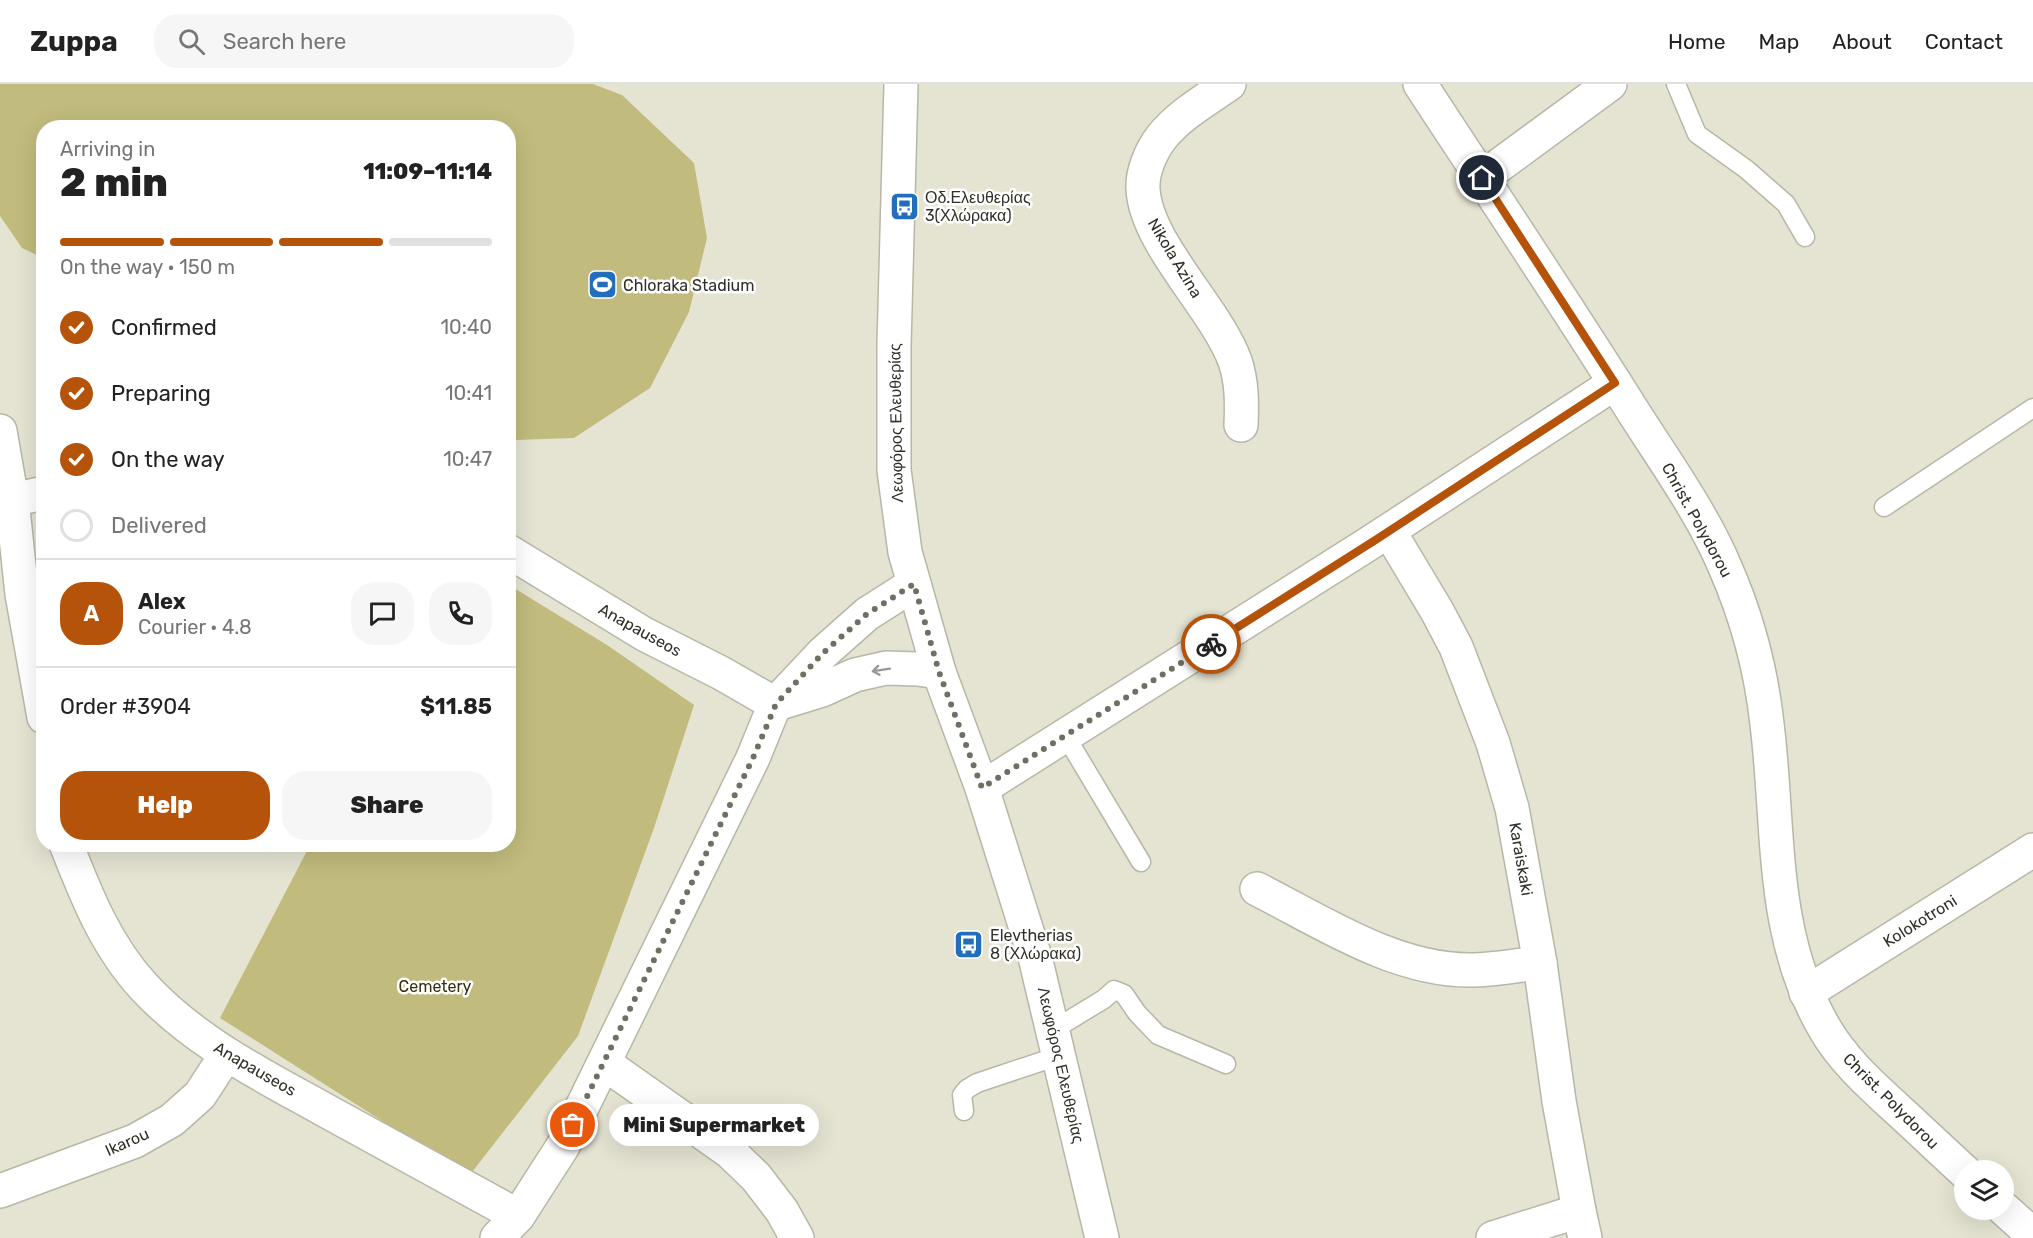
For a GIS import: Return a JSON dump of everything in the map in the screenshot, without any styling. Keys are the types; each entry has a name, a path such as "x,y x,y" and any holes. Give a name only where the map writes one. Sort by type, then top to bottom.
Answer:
{"street":[{"name":"Λεωφόρος Ελευθερίας","path":"901,84 894,346 894,470 905,552 939,672 982,788 1035,957 1102,1238"},
{"name":"Nikola Azina","path":"1229,84 1181,117 1160,138 1147,164 1143,188 1149,214 1162,241 1222,335 1235,362 1242,391 1241,425"},
{"name":"Christ. Polydorou","path":"1420,84 1615,383 1697,514 1724,563 1747,622 1758,668 1767,724 1777,864 1785,927 1806,993 1826,1030 1845,1057 1870,1084 1954,1162"},
{"path":"1482,178 1610,84"},
{"path":"982,788 1389,531 1615,383"},
{"path":"0,430 12,500 22,594 36,672"},
{"path":"12,500 36,495"},
{"name":"Karaiskaki","path":"1389,531 1437,610 1451,638 1493,743 1512,808 1540,963 1559,1101 1582,1224 1493,1238"},
{"name":"Anapauseos","path":"516,556 644,634 776,704"},
{"path":"508,1227 563,1146 753,758 776,704 847,630 867,614 914,584"},
{"path":"776,704 822,690 855,675 886,668 939,672"},
{"name":"Kolokotroni","path":"1806,993 2033,850"},
{"name":"Anapauseos","path":"69,852 88,901 109,940 143,987 180,1021 226,1055 508,1227"},
{"path":"1257,889 1364,944 1408,960 1440,968 1472,970 1540,963"},
{"name":"Ikarou","path":"0,1191 135,1141 172,1120 200,1095 226,1055"},
{"path":"604,1063 730,1152 756,1177 782,1211 797,1238"}],"lane":[{"path":"1676,84 1697,134 1746,170 1786,204 1805,237"},
{"path":"1884,507 2033,408"},
{"path":"1065,735 1141,862"},
{"path":"964,1111 962,1095 967,1089 1055,1043 1114,990 1124,994 1137,1013 1158,1035 1226,1064"}],"green space":[{"name":"Chloraka Stadium","path":"0,84 593,84 622,95 694,163 707,238 689,312 650,388 574,438 516,440 516,120 36,120 36,255 22,248 0,216"},
{"name":"Cemetery","path":"516,589 607,645 694,705 654,828 578,1036 469,1176 220,1018 306,852 516,852"}],"way so far":[{"path":"573,1125 753,758 776,704 823,653 867,614 914,584 939,672 982,788 1211,644"}],"place":[{"name":"Οδ.Ελευθερίας 3(Χλώρακα)","path":"904,206"},
{"name":"Chloraka Stadium","path":"602,285"},
{"name":"Elevtherias 8 (Χλώρακα)","path":"969,944"},
{"name":"Mini Supermarket","path":"573,1125"}],"route":[{"path":"1211,644 1377,539 1615,383 1482,178"}]}
